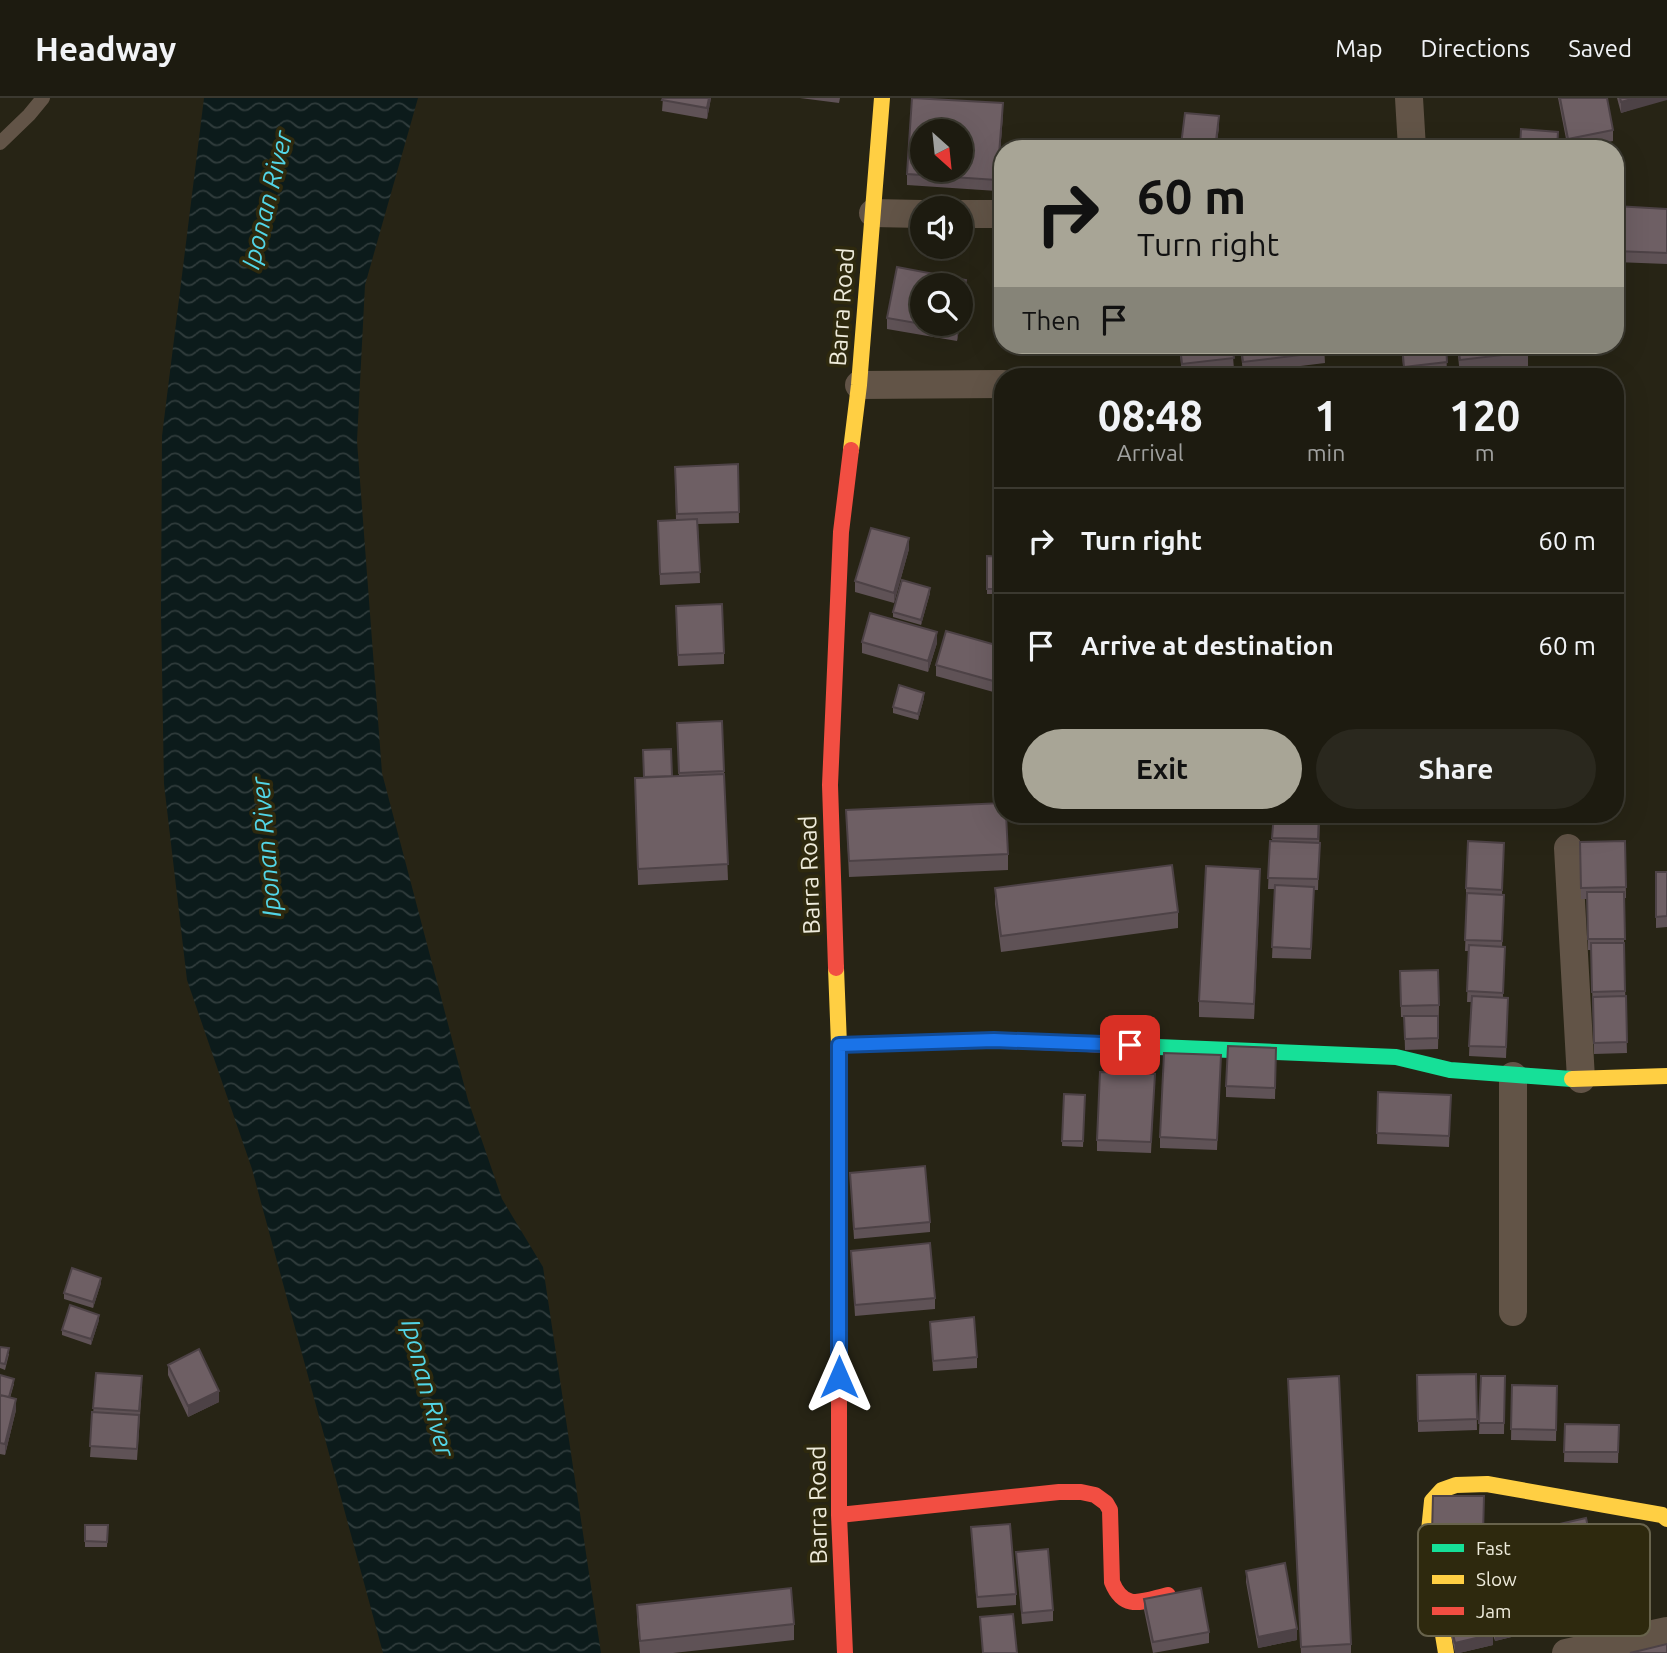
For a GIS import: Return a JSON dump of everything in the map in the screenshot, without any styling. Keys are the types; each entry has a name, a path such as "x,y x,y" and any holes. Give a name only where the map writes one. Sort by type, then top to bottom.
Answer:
{"street":[{"name":"Barra Road","path":"845,1653 839,1515 839,1045 830,785 841,532 859,385 882,98"},
{"path":"1409,98 1412,140"},
{"path":"873,213 910,214"},
{"path":"973,214 994,214"},
{"path":"859,385 994,384"},
{"path":"1568,848 1581,1079"},
{"path":"839,1045 994,1040 1396,1057 1450,1070 1513,1076 1581,1079 1667,1076"},
{"path":"1513,1076 1513,1312"},
{"path":"1430,1524 1432,1500 1438,1493 1469,1483 1662,1515 1667,1519"},
{"path":"839,1515 1059,1492 1081,1491 1096,1494 1106,1501 1110,1510 1112,1582 1116,1594 1121,1600 1129,1602 1168,1595"},
{"path":"1566,1653 1644,1636"}],"lane":[{"path":"0,142 43,98"}],"water":[{"name":"Iponan River","path":"204,98 418,98 365,285 357,441 382,773 468,1100 502,1199 543,1267 601,1653 383,1653 252,1169 187,980 164,784 162,436"}],"building":[{"path":"709,98 707,108 662,100"},
{"path":"912,98 1003,103 1000,140 994,140 994,180 973,178 973,119 911,119"},
{"path":"1560,98 1607,98 1613,130 1568,139"},
{"path":"1185,113 1219,116 1216,140 1182,140"},
{"path":"910,128 910,174 907,174"},
{"path":"1521,129 1558,132 1558,140 1520,140"},
{"path":"1624,207 1667,209 1667,253 1624,251"},
{"path":"897,267 929,273 910,273 910,322 887,318"},
{"path":"1181,354 1233,354 1234,358 1182,364"},
{"path":"1242,354 1309,354 1243,362"},
{"path":"1403,354 1447,354 1447,362 1404,367"},
{"path":"1459,354 1511,354 1460,360"},
{"path":"738,464 739,512 677,514 675,467"},
{"path":"697,519 700,572 660,574 658,521"},
{"path":"871,528 909,538 894,593 855,581"},
{"path":"987,556 994,556 994,589 987,589"},
{"path":"902,580 930,588 921,620 893,612"},
{"path":"722,604 724,653 678,655 676,606"},
{"path":"870,613 937,632 928,661 862,642"},
{"path":"946,631 994,644 994,681 936,665"},
{"path":"899,685 924,693 918,714 893,707"},
{"path":"722,721 724,771 679,773 677,723"},
{"path":"671,749 672,776 644,777 643,750"},
{"path":"724,774 728,864 638,869 635,778"},
{"path":"994,803 994,823 1006,823 1008,854 849,861 846,810"},
{"path":"1273,823 1319,823 1318,839 1272,838"},
{"path":"1270,841 1320,843 1318,879 1268,878"},
{"path":"1468,841 1504,843 1502,890 1466,888"},
{"path":"1625,841 1626,887 1581,888 1580,842"},
{"path":"1172,865 1178,912 1001,936 995,888"},
{"path":"1206,866 1260,869 1254,1004 1199,1001"},
{"path":"1656,872 1667,872 1667,916 1656,917"},
{"path":"1275,885 1314,887 1311,949 1272,947"},
{"path":"1587,892 1624,892 1625,939 1588,939"},
{"path":"1467,893 1504,895 1502,941 1465,940"},
{"path":"1591,943 1624,943 1625,991 1592,992"},
{"path":"1469,945 1505,947 1503,993 1467,991"},
{"path":"1438,970 1439,1005 1401,1006 1400,971"},
{"path":"1472,996 1508,998 1506,1047 1469,1046"},
{"path":"1626,996 1627,1042 1594,1043 1593,997"},
{"path":"1404,1016 1438,1016 1438,1038 1405,1039"},
{"path":"1228,1046 1276,1048 1275,1088 1226,1086"},
{"path":"1164,1053 1221,1055 1217,1140 1160,1137"},
{"path":"1100,1072 1155,1074 1151,1142 1097,1140"},
{"path":"1378,1092 1451,1095 1449,1136 1377,1133"},
{"path":"1064,1094 1085,1095 1083,1141 1062,1141"},
{"path":"925,1166 930,1222 854,1229 850,1173"},
{"path":"930,1243 935,1298 855,1305 851,1251"},
{"path":"72,1268 101,1278 93,1302 64,1293"},
{"path":"70,1305 99,1315 91,1339 62,1330"},
{"path":"974,1317 977,1357 933,1361 930,1322"},
{"path":"0,1347 9,1348 5,1364 0,1363"},
{"path":"199,1349 219,1391 188,1406 168,1365"},
{"path":"96,1373 142,1376 139,1411 93,1408"},
{"path":"1476,1374 1477,1419 1418,1421 1417,1375"},
{"path":"0,1375 14,1379 9,1397 0,1395"},
{"path":"1339,1376 1351,1644 1301,1647 1288,1379"},
{"path":"1481,1376 1505,1376 1504,1423 1479,1423"},
{"path":"1512,1385 1557,1386 1556,1430 1511,1429"},
{"path":"0,1395 16,1399 5,1444 0,1443"},
{"path":"92,1412 139,1415 137,1449 90,1446"},
{"path":"1565,1424 1619,1425 1618,1452 1564,1452"},
{"path":"1433,1496 1484,1496 1483,1524 1432,1524"},
{"path":"1586,1518 1587,1524 1560,1524"},
{"path":"1010,1524 1016,1594 977,1597 971,1527"},
{"path":"85,1525 108,1525 107,1542 85,1541"},
{"path":"1048,1549 1053,1610 1022,1613 1016,1552"},
{"path":"1285,1563 1297,1629 1258,1637 1246,1571"},
{"path":"791,1588 794,1624 640,1641 637,1605"},
{"path":"1201,1588 1209,1632 1153,1642 1144,1599"},
{"path":"1013,1614 1017,1653 983,1653 980,1617"},
{"path":"1453,1636 1485,1636 1455,1643"},
{"path":"1667,1644 1667,1653 1630,1653"}],"traffic: fast":[{"path":"1110,1045 1396,1057 1450,1070 1572,1079"}],"traffic: slow":[{"path":"851,450 859,385 882,98"},
{"path":"836,968 839,1045 839,1318"},
{"path":"1572,1079 1667,1076"},
{"path":"1430,1524 1432,1501 1442,1490 1456,1485 1487,1484 1662,1515 1667,1519"},
{"path":"1443,1636 1446,1653"}],"traffic: jam":[{"path":"836,968 830,785 841,532 851,450"},
{"path":"839,1045 994,1040 1110,1045"},
{"path":"839,1318 839,1515 845,1653"},
{"path":"839,1515 1059,1492 1095,1495 1106,1503 1110,1510 1112,1582 1122,1598 1135,1602 1168,1595"}],"route":[{"path":"839,1377 839,1045 994,1040 1130,1045"}]}
